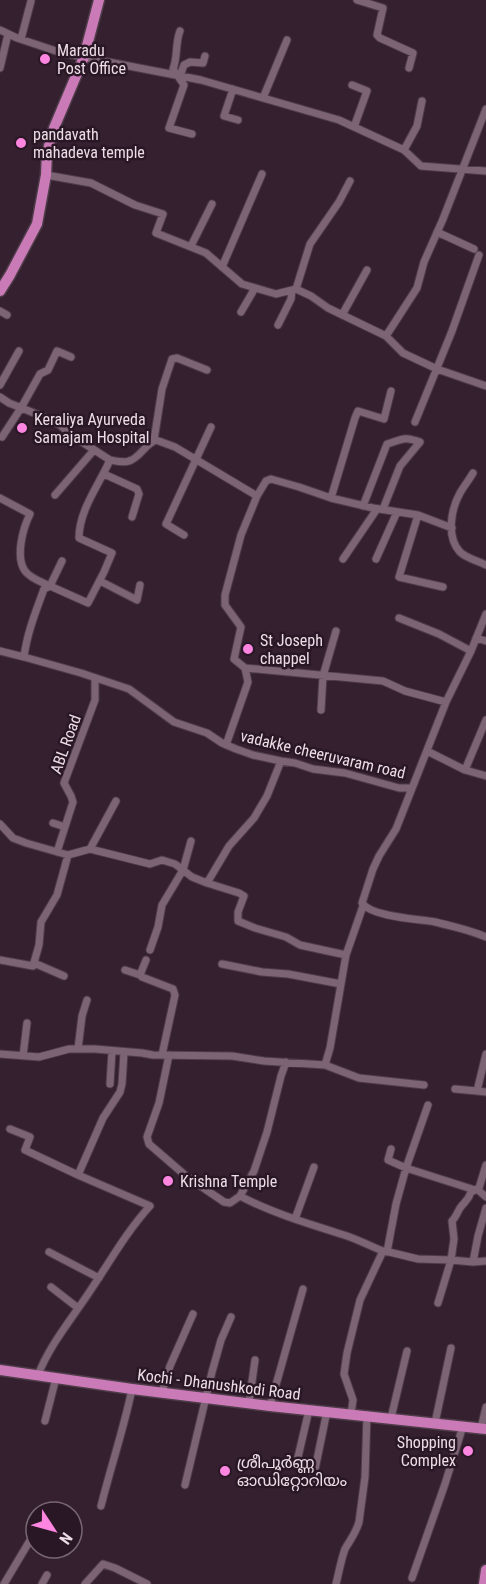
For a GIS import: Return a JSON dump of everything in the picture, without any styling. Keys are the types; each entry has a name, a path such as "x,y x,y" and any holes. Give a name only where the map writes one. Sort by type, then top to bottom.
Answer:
{"highway":[{"path":"0,291 37,224 46,175 47,153 54,128 84,57 99,0"},
{"name":"Kochi - Dhanushkodi Road","path":"0,1370 270,1406 483,1428"},
{"path":"484,1584 486,1570"}],"street":[{"path":"357,0 383,8 377,35 413,53 409,68"},
{"path":"21,39 31,1"},
{"path":"0,30 62,53 179,76 339,120 404,150 421,166 486,171"},
{"path":"170,128 184,85 173,69 180,31"},
{"path":"0,68 8,34"},
{"path":"263,98 287,40"},
{"path":"179,76 184,65 190,62 203,63 205,56"},
{"path":"352,85 367,91 354,127"},
{"path":"232,89 224,116 238,120"},
{"path":"404,150 417,126 422,100"},
{"path":"386,336 417,288 424,262 485,109"},
{"path":"161,128 192,134"},
{"path":"222,267 262,174"},
{"path":"46,175 91,183 135,204 163,214 156,233 206,253 242,284 276,294 294,290 386,336 403,353 437,369 486,386"},
{"path":"278,325 291,299 310,244 350,182"},
{"path":"191,246 212,204"},
{"path":"415,422 437,369 476,252 437,232"},
{"path":"342,315 368,270"},
{"path":"241,312 255,288"},
{"path":"0,311 8,315"},
{"path":"0,385 19,351"},
{"path":"2,437 40,374 48,370 57,351 71,357"},
{"path":"0,397 60,425 110,460 129,461 154,441 162,389 172,359 177,358 207,370"},
{"path":"331,498 358,411 384,419 391,391"},
{"path":"184,535 166,524 211,428"},
{"path":"343,559 380,509 400,466 420,442 402,437 387,444 363,506"},
{"path":"154,441 175,447 257,496"},
{"path":"55,495 94,450"},
{"path":"0,498 30,514 24,526 21,561 24,570 50,586 88,603 112,553 79,538 79,527 84,511 110,460"},
{"path":"473,473 459,494 454,508 452,528 454,543 461,554 486,565"},
{"path":"104,474 136,489 140,494 132,517"},
{"path":"446,702 405,691 383,681 246,668 234,659 241,627 225,605 225,595 241,535 257,496 266,482 271,480 363,506 418,515 452,528"},
{"path":"376,559 397,512"},
{"path":"418,515 399,577 442,587"},
{"path":"24,657 44,589 50,586 62,561"},
{"path":"100,581 137,600 140,585"},
{"path":"325,1065 346,955 373,869 396,828 446,702 486,614"},
{"path":"399,618 439,634 471,651"},
{"path":"321,710 323,676 336,631"},
{"path":"476,638 486,641"},
{"name":"vadakke cheeruvaram road","path":"0,651 129,689 174,722 207,733 226,745 253,755 345,773 399,788 411,788"},
{"path":"226,745 248,682 246,668"},
{"name":"ABL Road","path":"57,852 73,802 64,783 95,700 95,678"},
{"path":"465,770 486,720"},
{"path":"427,751 465,770 486,776"},
{"path":"207,884 229,846 254,818 267,796 281,761"},
{"path":"90,849 116,801"},
{"path":"52,823 65,827"},
{"path":"0,824 9,835 26,843 68,855 90,849 150,864 162,860 175,864 192,877 207,884 244,896 238,912 238,921 286,937 300,945 346,955"},
{"path":"150,950 158,927 162,905 183,870 191,841"},
{"path":"0,960 33,966 39,945 41,922 57,895 68,855"},
{"path":"363,906 397,917 435,922 486,937"},
{"path":"140,975 147,960"},
{"path":"34,963 64,976"},
{"path":"222,964 341,984"},
{"path":"125,970 174,989 175,995 164,1043 165,1055 159,1102 147,1137 149,1144 186,1176 224,1202 230,1203 240,1196 254,1171 286,1062"},
{"path":"78,1049 82,1016 87,1000"},
{"path":"23,1049 27,1023"},
{"path":"0,1054 23,1049 39,1057 69,1049 78,1049 165,1055 232,1056 264,1062 325,1065 358,1078 424,1085"},
{"path":"110,1084 112,1051"},
{"path":"78,1175 103,1118 120,1092 124,1052"},
{"path":"477,1091 486,1054"},
{"path":"455,1089 486,1092"},
{"path":"351,1414 353,1400 344,1374 360,1300 385,1251 406,1168 428,1106"},
{"path":"10,1129 30,1137 25,1150 150,1206 118,1247 43,1363 39,1375"},
{"path":"391,1149 388,1160 476,1190 486,1197"},
{"path":"438,1303 451,1260 454,1239 452,1221 461,1206 468,1200 471,1192 476,1190 486,1165"},
{"path":"296,1218 314,1167"},
{"path":"240,1196 255,1204 385,1251 418,1259 486,1261"},
{"path":"472,1262 486,1209"},
{"path":"50,1252 99,1278"},
{"path":"51,1287 78,1308"},
{"path":"270,1406 303,1289"},
{"path":"162,1392 170,1366 192,1314"},
{"path":"185,1485 212,1372 221,1340 231,1317"},
{"path":"435,1424 451,1348"},
{"path":"391,1418 407,1351"},
{"path":"249,1403 255,1360"},
{"path":"45,1421 56,1378"},
{"path":"101,1506 132,1389"},
{"path":"483,1428 486,1407"},
{"path":"298,1457 309,1410"},
{"path":"313,1479 327,1411"},
{"path":"336,1584 346,1547 359,1522 365,1478 367,1415"},
{"path":"412,1578 463,1426"},
{"path":"4,1584 24,1550"},
{"path":"85,1584 103,1564 147,1584"},
{"path":"42,1584 47,1575"}],"place":[{"name":"Maradu Post Office","path":"45,59"},
{"name":"pandavath mahadeva temple","path":"21,143"},
{"name":"Keraliya Ayurveda Samajam Hospital","path":"22,428"},
{"name":"St Joseph chappel","path":"248,649"},
{"name":"Krishna Temple","path":"168,1181"},
{"name":"Shopping Complex","path":"468,1451"},
{"name":"ശ്രീപൂർണ്ണ ഓഡിറ്റോറിയം","path":"225,1471"}]}
